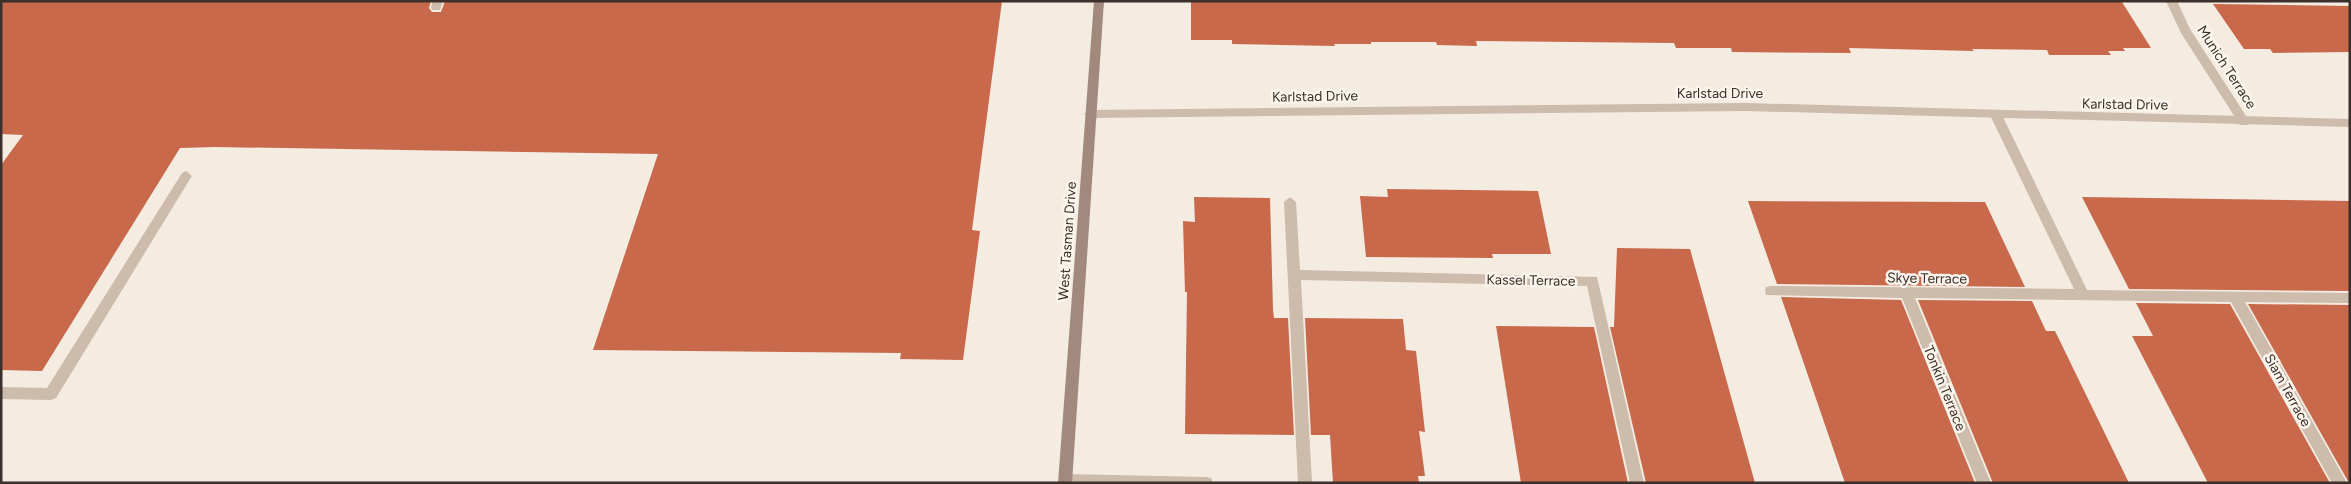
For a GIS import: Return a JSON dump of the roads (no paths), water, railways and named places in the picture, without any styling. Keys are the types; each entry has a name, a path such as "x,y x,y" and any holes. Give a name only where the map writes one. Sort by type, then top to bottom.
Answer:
{"street":[{"name":"West Tasman Drive","path":"1065,482 1099,1"},
{"name":"Munich Terrace","path":"2171,1 2185,30 2244,122"},
{"name":"Karlstad Drive","path":"1090,114 1746,107 1996,116 2350,123"},
{"path":"1996,116 2083,295"},
{"path":"3,393 51,394 186,176"},
{"path":"1290,202 1305,483"},
{"name":"Kassel Terrace","path":"1294,276 1592,281 1637,483"},
{"name":"Skye Terrace","path":"1770,291 2350,298"},
{"name":"Tonkin Terrace","path":"1906,293 1984,483"},
{"name":"Siam Terrace","path":"2235,297 2340,483"},
{"path":"1065,482 1206,483"}]}
